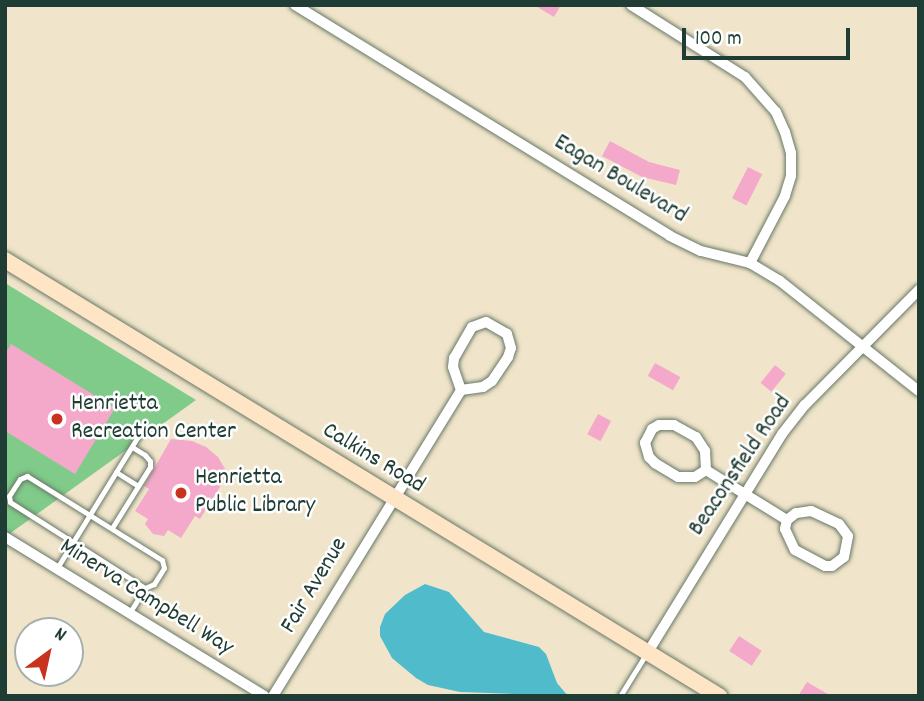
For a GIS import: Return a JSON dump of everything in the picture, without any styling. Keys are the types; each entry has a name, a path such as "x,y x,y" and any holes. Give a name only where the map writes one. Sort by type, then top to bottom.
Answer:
{"main road":[{"name":"Calkins Road","path":"5,260 719,696"}],"street":[{"name":"Eagan Boulevard","path":"295,5 670,236 701,251 750,263 780,281 919,391"},
{"path":"631,5 745,77 776,112 791,153 791,176 785,196 750,263"},
{"name":"Beaconsfield Road","path":"648,652 797,415 919,290"},
{"path":"486,322 507,334 510,341 508,357 492,381 483,387 461,390 453,367 454,358 472,327 486,322"},
{"name":"Fair Avenue","path":"273,696 392,498 461,390"},
{"path":"659,425 674,425 696,437 705,451 706,470 695,477 678,477 655,463 649,457 645,443 653,429 659,425"},
{"path":"706,470 787,520"},
{"path":"811,511 839,524 848,536 844,557 832,566 825,566 795,550 786,529 787,520 796,513 811,511"},
{"name":"Minerva Campbell Way","path":"5,537 264,696"}],"lane":[{"path":"57,568 142,430"},
{"path":"112,528 150,461 132,447"},
{"path":"116,472 138,486"},
{"path":"130,613 145,588 153,584 164,568 162,559 27,476 20,479 9,496 10,502 145,588"},
{"path":"620,696 648,652"}],"green space":[{"path":"5,283 196,400 5,537"}],"water":[{"path":"425,584 449,592 484,632 539,647 546,654 557,683 568,696 460,692 428,685 416,678 392,658 380,636 380,627 385,614 405,595"}],"building":[{"path":"534,5 561,5 554,17"},
{"path":"610,141 649,162 680,170 676,185 642,177 602,156"},
{"path":"748,167 762,174 746,205 732,198"},
{"name":"Henrietta Recreation Center","path":"11,344 115,408 75,474 5,431 5,354"},
{"path":"655,363 680,377 673,390 648,376"},
{"path":"775,365 786,374 771,392 761,383"},
{"path":"598,414 611,421 600,441 587,434"},
{"name":"Henrietta Public Library","path":"171,439 192,441 206,447 218,457 228,474 200,519 195,516 181,538 168,530 164,536 153,534 145,524 148,519 135,511 149,489 144,486"},
{"path":"739,636 762,651 752,666 729,651"},
{"path":"807,682 831,696 798,696"}],"place":[{"name":"Henrietta Recreation Center","path":"57,419"},
{"name":"Henrietta Public Library","path":"181,493"}]}
